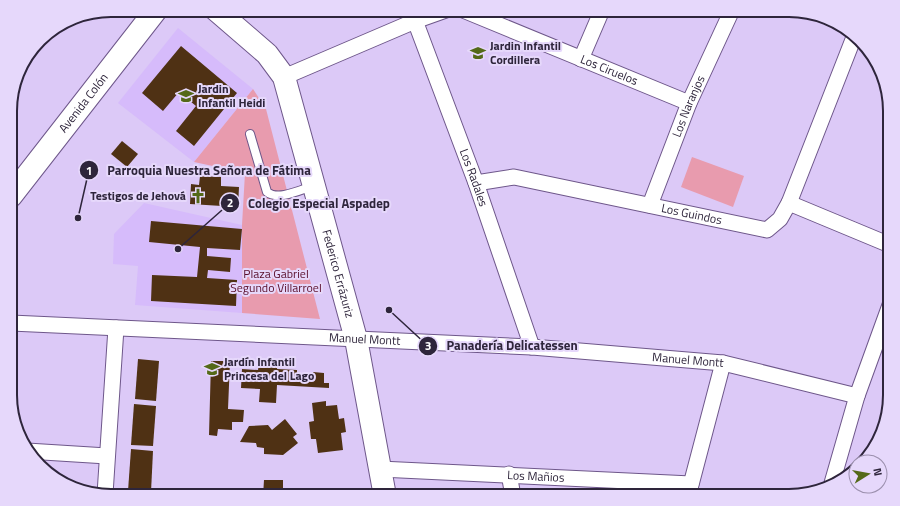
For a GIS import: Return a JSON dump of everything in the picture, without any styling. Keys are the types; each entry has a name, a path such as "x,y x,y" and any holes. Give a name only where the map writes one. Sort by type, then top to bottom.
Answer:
{"street":[{"name":"Avenida Colón","path":"17,188 151,17"},
{"name":"Federico Errázuriz","path":"224,17 267,54 284,76 356,339 384,489"},
{"path":"284,76 411,17"},
{"name":"Los Radales","path":"413,17 476,183 532,347"},
{"name":"Los Ciruelos","path":"480,17 689,103"},
{"path":"581,59 599,17"},
{"name":"Los Naranjos","path":"650,205 689,103 729,17"},
{"path":"852,42 789,203 883,241"},
{"name":"Los Guindos","path":"476,183 514,177 767,230 780,219 789,203"},
{"name":"Manuel Montt","path":"17,323 532,347 723,363 857,396"},
{"path":"105,489 116,328"},
{"path":"834,477 857,396 883,336"},
{"path":"689,489 723,363"},
{"path":"37,452 108,456"},
{"name":"Los Mañios","path":"380,469 509,474 678,489"},
{"path":"509,474 512,489"}],"lane":[{"path":"250,134 267,192 278,196 314,186"}],"shaded area":[{"name":"Jardin Infantil Heidi","path":"178,28 253,89 194,162 118,103"},
{"path":"144,203 242,225 242,313 135,305 138,266 113,264 114,234"}],"green space":[{"name":"Plaza Gabriel Segundo Villarroel","path":"253,89 266,109 320,319 242,313 242,225 245,173 194,162"},
{"path":"692,157 744,176 733,207 681,187"}],"building":[{"path":"181,46 237,93 194,146 176,131 196,106 179,92 163,111 142,93"},
{"path":"122,141 138,154 127,167 111,154"},
{"path":"200,176 221,177 221,186 239,187 238,207 190,204 191,184 199,185"},
{"path":"151,221 242,229 240,250 207,248 207,256 231,258 230,272 208,270 207,278 237,280 236,306 151,301 152,275 197,277 200,247 149,242"},
{"path":"138,359 159,361 156,401 135,399"},
{"path":"211,361 230,361 228,409 244,410 243,422 232,422 232,430 218,429 217,436 209,435"},
{"path":"259,363 278,363 277,369 297,370 297,375 313,376 313,372 324,373 324,383 329,383 329,388 277,385 276,403 259,402 260,389 241,388 242,369 258,370"},
{"path":"326,401 326,406 337,405 339,419 344,418 346,432 341,433 343,450 318,453 316,439 311,439 309,422 314,421 312,403"},
{"path":"134,404 156,406 153,446 131,445"},
{"path":"285,419 297,434 293,437 298,443 283,455 264,454 264,448 257,447 256,443 240,442 249,426 268,425 272,430"},
{"path":"131,449 153,451 151,489 128,489"},
{"path":"264,480 283,480 283,489 263,489"}],"place":[{"name":"Jardin Infantil Cordillera","path":"478,53"},
{"name":"Jardin Infantil Heidi","path":"186,96"},
{"name":"Testigos de Jehová","path":"198,196"},
{"name":"Parroquia Nuestra Señora de Fátima","path":"78,218"},
{"name":"Colegio Especial Aspadep","path":"178,249"},
{"name":"Panadería Delicatessen","path":"389,310"},
{"name":"Jardín Infantil Princesa del Lago","path":"212,369"}]}
